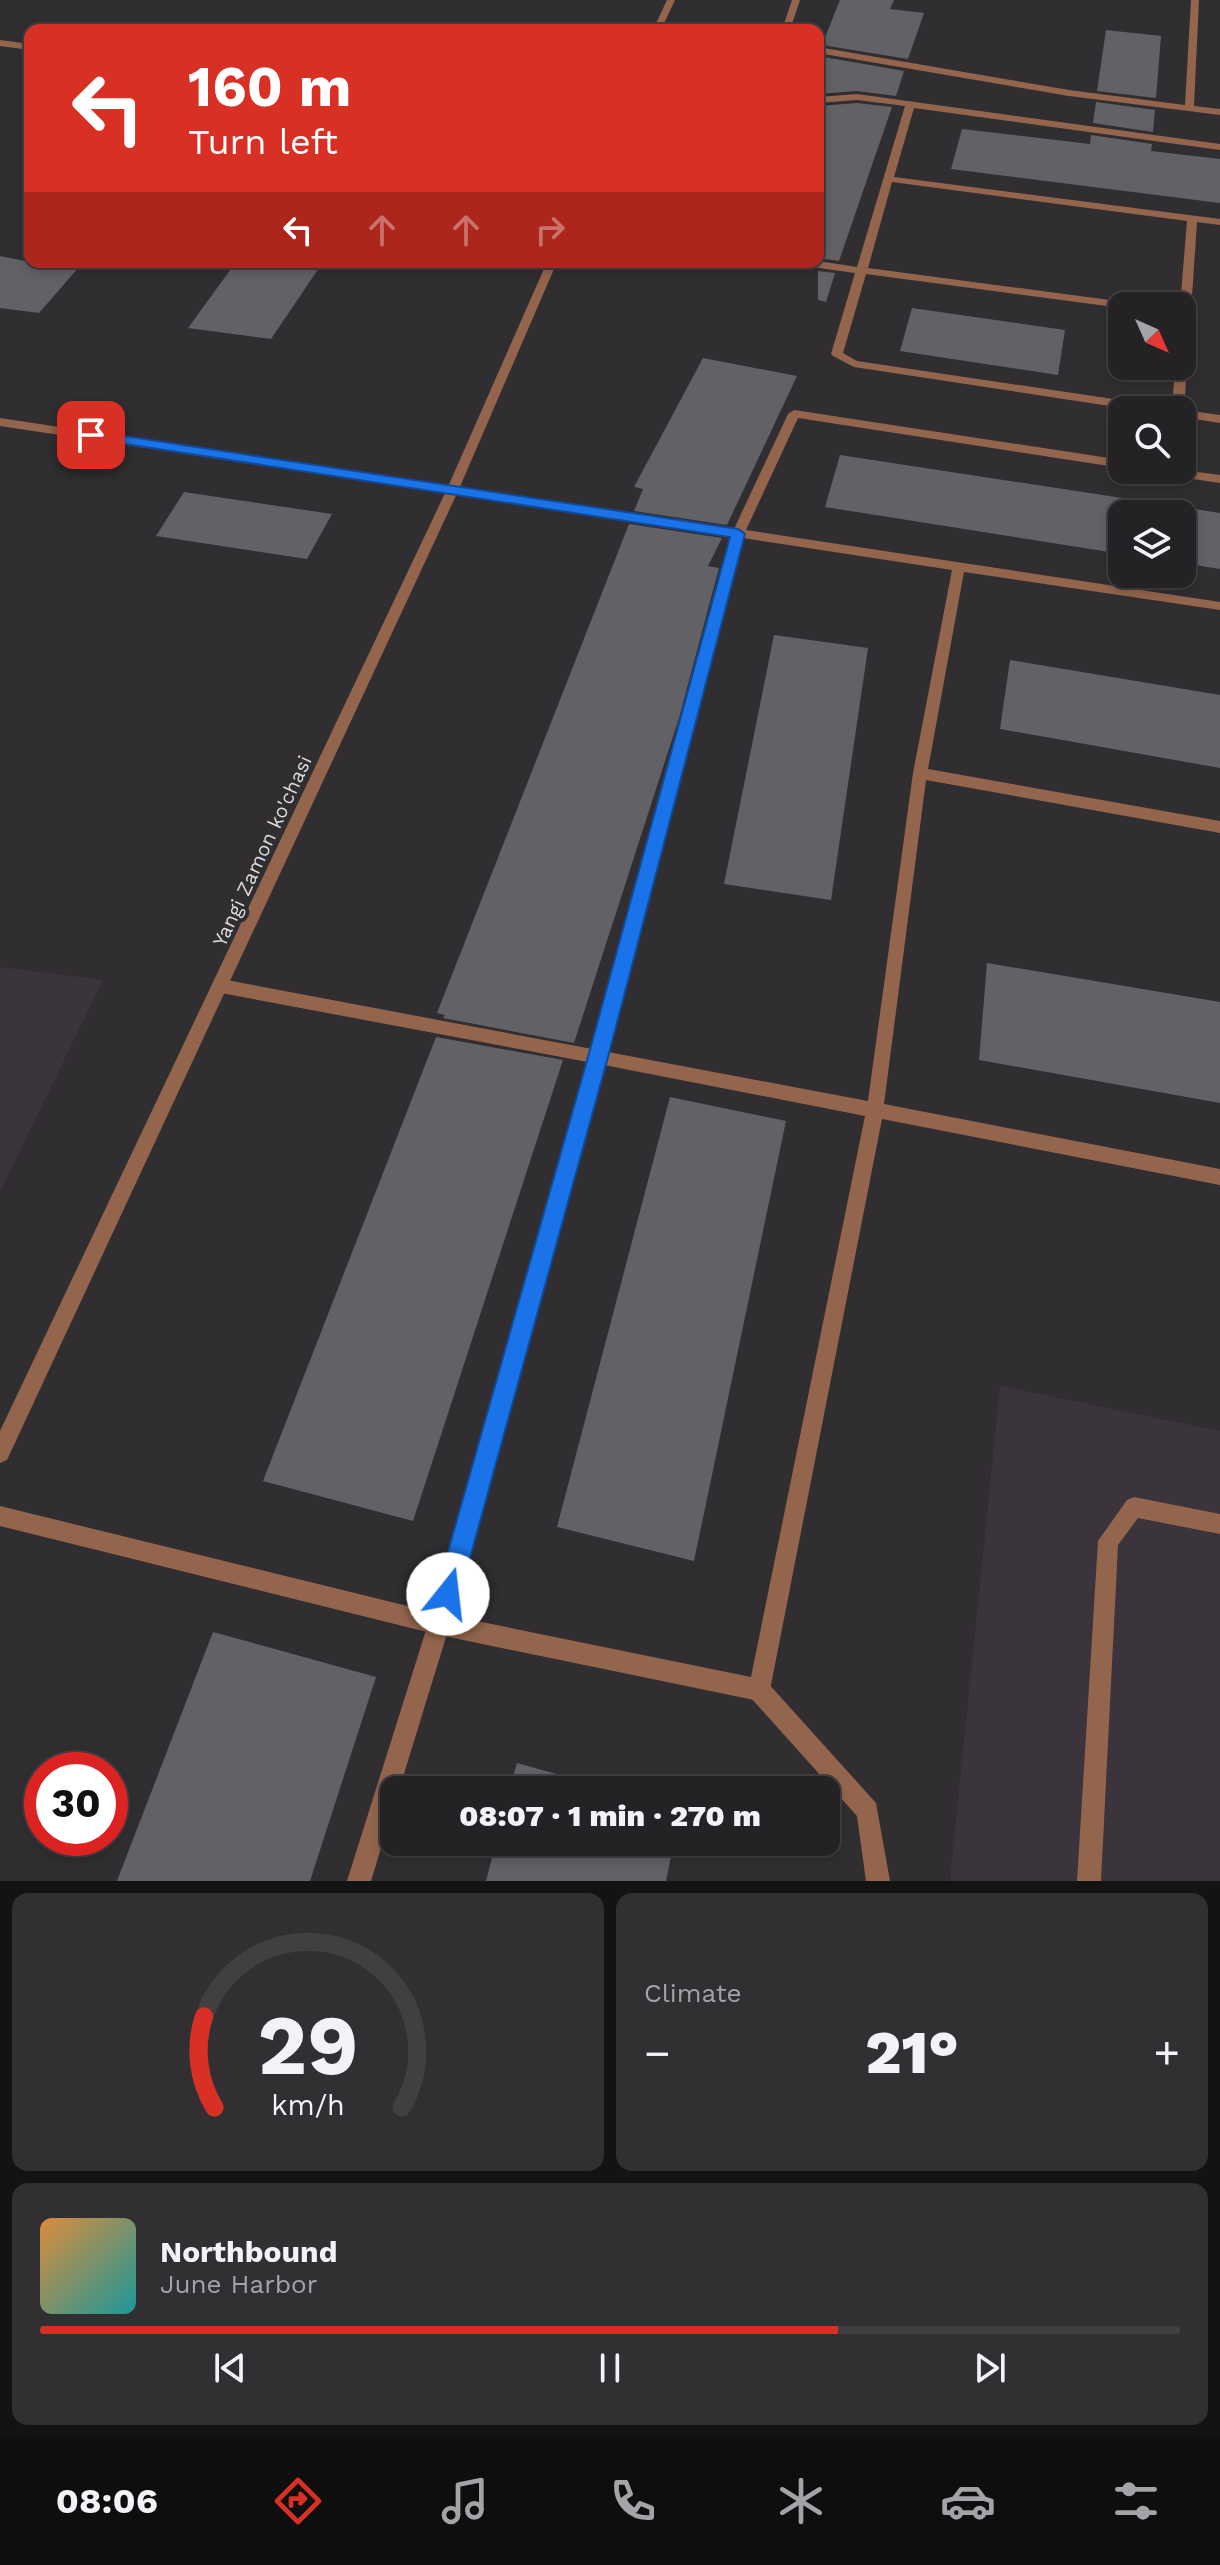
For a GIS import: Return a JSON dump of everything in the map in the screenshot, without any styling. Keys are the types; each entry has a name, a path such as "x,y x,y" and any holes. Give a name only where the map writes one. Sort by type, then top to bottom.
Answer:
{"street":[{"path":"660,24 671,0"},
{"path":"788,24 796,0"},
{"path":"1189,109 1195,0"},
{"path":"0,43 24,46"},
{"path":"824,51 1069,93 1220,112"},
{"path":"824,100 857,97 1220,147"},
{"path":"910,105 837,354 854,364 1108,402"},
{"path":"889,179 1220,222"},
{"path":"1186,292 1192,218"},
{"path":"824,265 1108,303"},
{"name":"Yangi Zamon ko'chasi","path":"0,1453 453,489 549,268"},
{"path":"359,1881 439,1624 598,1057 738,534 794,414 1108,462"},
{"path":"1196,415 1220,419"},
{"path":"0,422 1220,606"},
{"path":"1196,475 1220,479"},
{"path":"759,1690 875,1110 920,773 959,565"},
{"path":"920,773 1220,827"},
{"path":"221,986 1220,1177"},
{"path":"1089,1881 1108,1541 1134,1507 1220,1524"},
{"path":"0,1516 439,1624 759,1690 868,1811 878,1881"}],"shaded area":[{"path":"0,967 103,980 0,1192"},
{"path":"1000,1386 1220,1431 1220,1881 950,1881"}],"building":[{"path":"840,0 894,0 890,9 924,13 908,59 824,45"},
{"path":"1106,30 1161,36 1156,98 1097,91"},
{"path":"824,57 904,71 896,96 857,91 824,94"},
{"path":"1096,102 1155,110 1153,132 1093,123"},
{"path":"857,103 892,107 839,261 824,259 824,106"},
{"path":"962,129 1090,144 1091,135 1152,144 1151,151 1220,159 1220,203 951,169"},
{"path":"0,256 24,261 24,268 78,268 39,313 0,308"},
{"path":"232,268 319,268 271,339 188,328"},
{"path":"818,271 835,273 826,302 818,300"},
{"path":"912,308 1065,330 1058,375 900,351"},
{"path":"703,358 797,376 727,525 634,511 643,489 634,487"},
{"path":"840,455 1135,500 1108,500 1108,552 825,507"},
{"path":"184,492 332,514 307,559 156,536"},
{"path":"1196,509 1220,513 1220,569 1196,565"},
{"path":"629,524 722,538 708,566 719,568 679,718 574,1043 443,1018 445,1015 437,1013"},
{"path":"774,635 868,648 831,900 724,884"},
{"path":"1010,660 1220,695 1220,768 1000,729"},
{"path":"987,963 1220,1002 1220,1103 979,1060"},
{"path":"436,1037 563,1060 413,1521 263,1481"},
{"path":"670,1097 786,1121 694,1561 557,1527"},
{"path":"213,1632 376,1677 310,1881 117,1881"},
{"path":"517,1763 564,1776 513,1776"},
{"path":"492,1856 671,1856 666,1881 486,1881"}],"route":[{"path":"91,435 738,534 598,1057 448,1594"}]}
